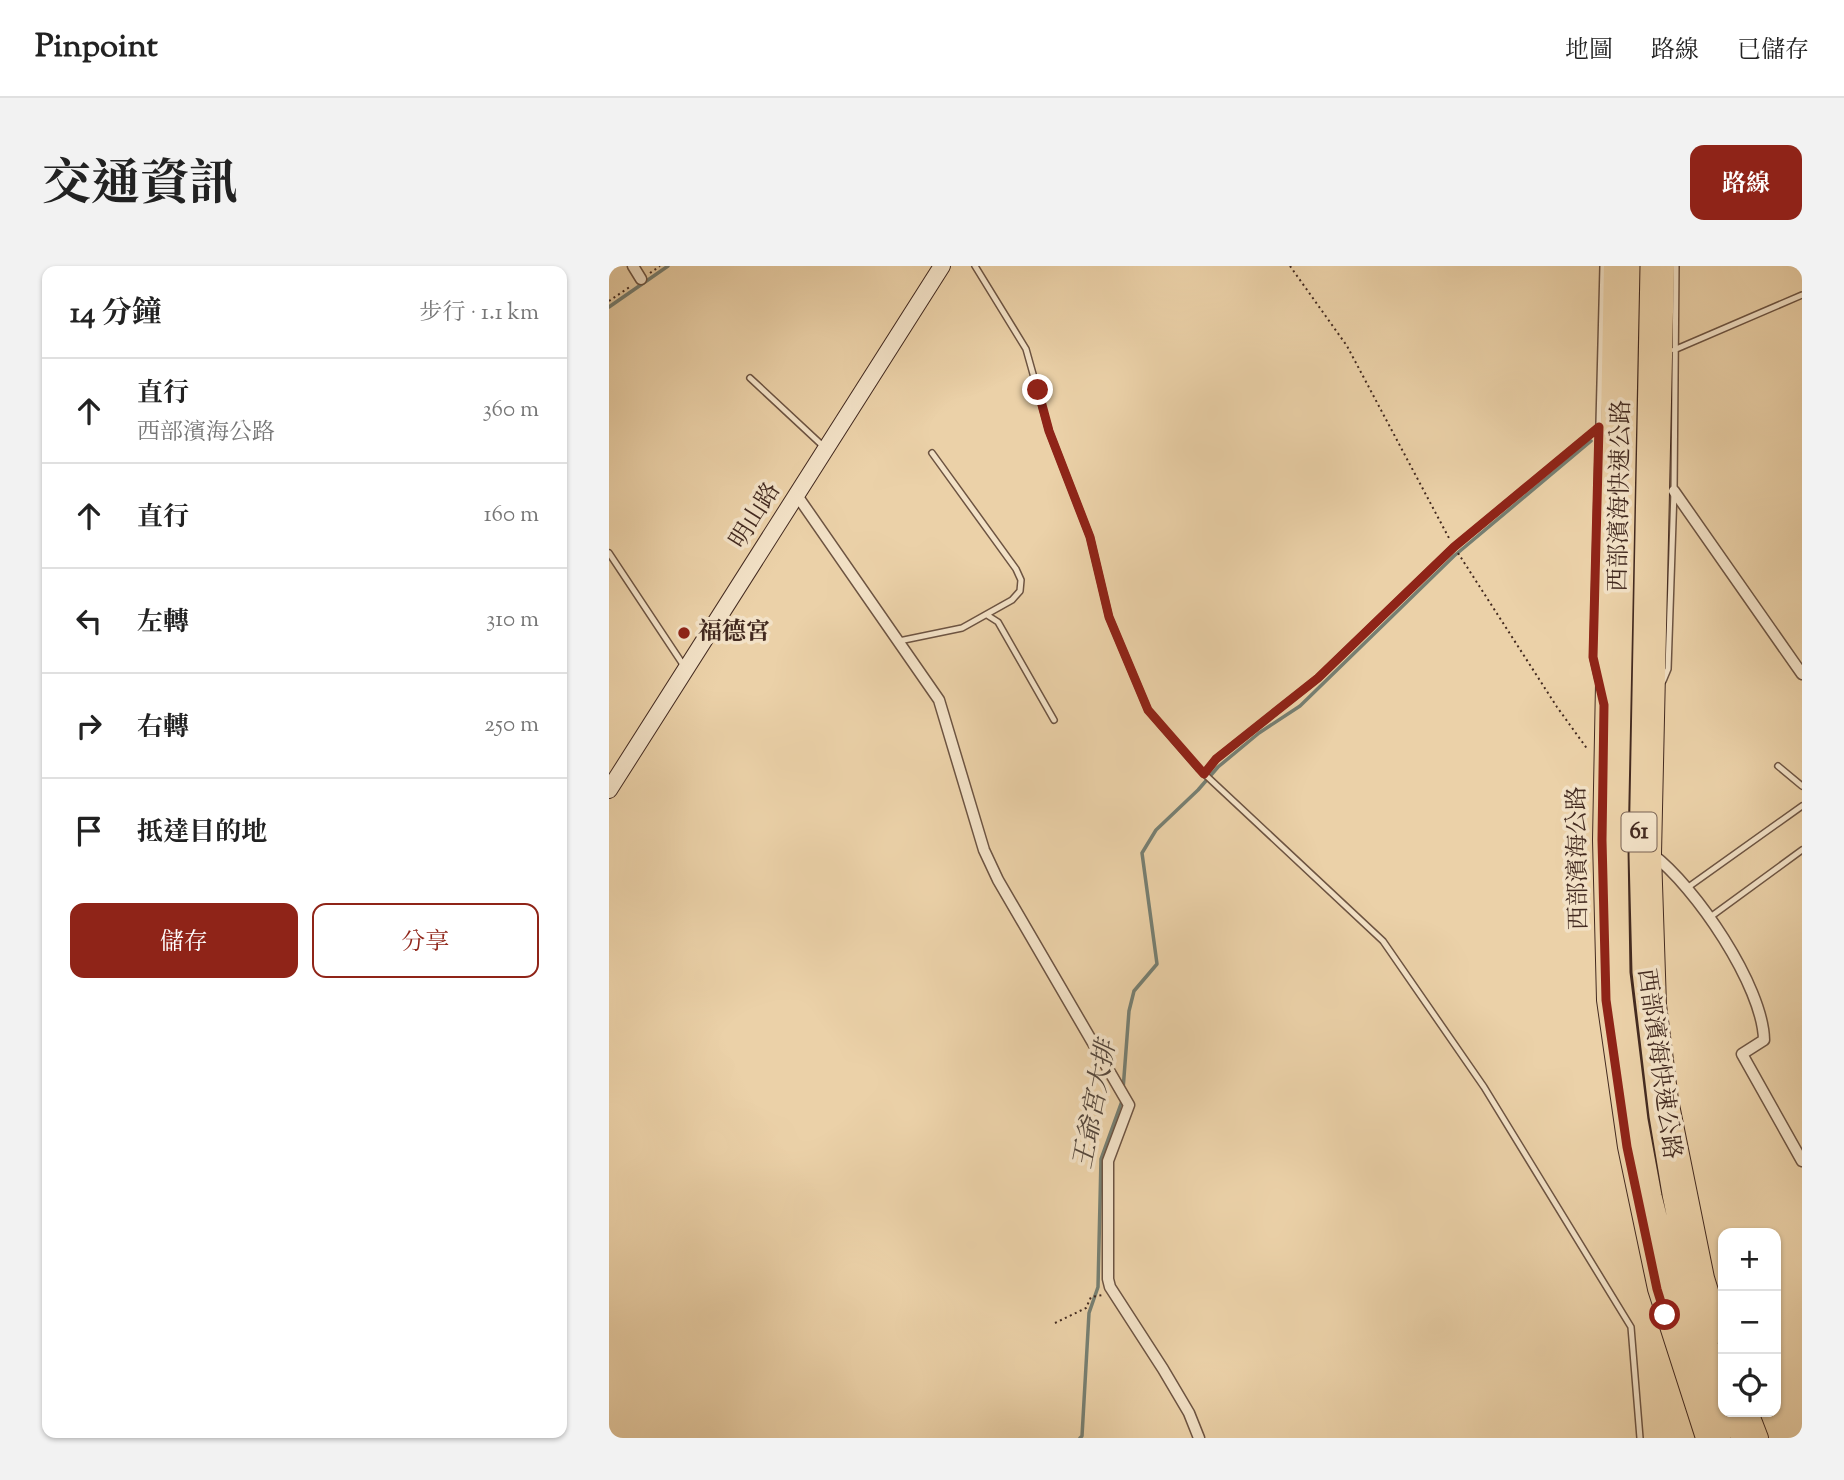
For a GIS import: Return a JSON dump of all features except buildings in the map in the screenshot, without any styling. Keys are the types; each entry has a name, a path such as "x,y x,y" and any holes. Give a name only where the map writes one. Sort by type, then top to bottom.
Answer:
{"highway":[{"name":"西部濱海快速公路","path":"1630,266 1618,848 1619,973 1638,1119 1652,1196 1680,1308 1721,1438"},
{"name":"西部濱海快速公路","path":"1650,266 1639,855 1642,972 1659,1116 1672,1194 1694,1301 1718,1374"},
{"path":"1733,1417 1741,1438"}],"main road":[{"name":"西部濱海公路","path":"1613,266 1602,840 1606,1000 1627,1147 1657,1289 1705,1438"},
{"name":"61","path":"1665,266 1652,854 1657,1005 1669,1100 1705,1278 1718,1320"},
{"path":"1751,1417 1759,1438"}],"street":[{"path":"633,266 642,279"},
{"name":"明山路","path":"609,790 941,266"},
{"path":"1674,491 1802,674"},
{"path":"796,494 939,700 984,850 998,880 1129,1105 1108,1161 1108,1279 1110,1287 1189,1413 1199,1438"},
{"path":"1652,854 1687,888 1709,918 1748,982 1764,1024 1764,1040 1742,1055 1802,1161"}],"lane":[{"path":"975,266 1026,349 1049,431 1090,537 1109,617 1148,710 1205,775 1383,941 1484,1087 1631,1327 1640,1438"},
{"path":"1603,266 1593,657 1604,705"},
{"path":"1655,700 1668,668 1674,491 1676,266"},
{"path":"1674,350 1802,295"},
{"path":"750,378 825,448"},
{"path":"1205,775 1216,759 1318,678 1454,547 1599,427"},
{"path":"898,641 962,628 1012,600 1020,591 1021,580 1016,569 932,453"},
{"path":"609,553 686,668"},
{"path":"988,615 997,622 1054,720"},
{"path":"1778,766 1802,786"},
{"path":"1687,888 1802,806"},
{"path":"1709,918 1802,850"}],"path":[{"path":"1290,266 1347,346 1454,547"},
{"path":"1460,557 1587,750"},
{"path":"1055,1323 1086,1308 1091,1297 1105,1294"}],"waterway":[{"path":"609,307 668,266"},
{"name":"王爺宮大排","path":"1123,1090 1129,1011 1134,991 1157,964 1142,853 1156,830 1218,767 1259,733 1300,706 1454,556 1591,441"},
{"name":"王爺宮大排","path":"1080,1438 1089,1313 1098,1287 1101,1159 1122,1101"}],"place":[{"name":"福德宮","path":"684,633"}],"route":[{"path":"1038,390 1049,431 1090,537 1109,617 1148,710 1204,774 1216,759 1318,678 1454,547 1599,427 1593,657 1604,705 1602,840 1606,1000 1627,1147 1665,1315"}]}
